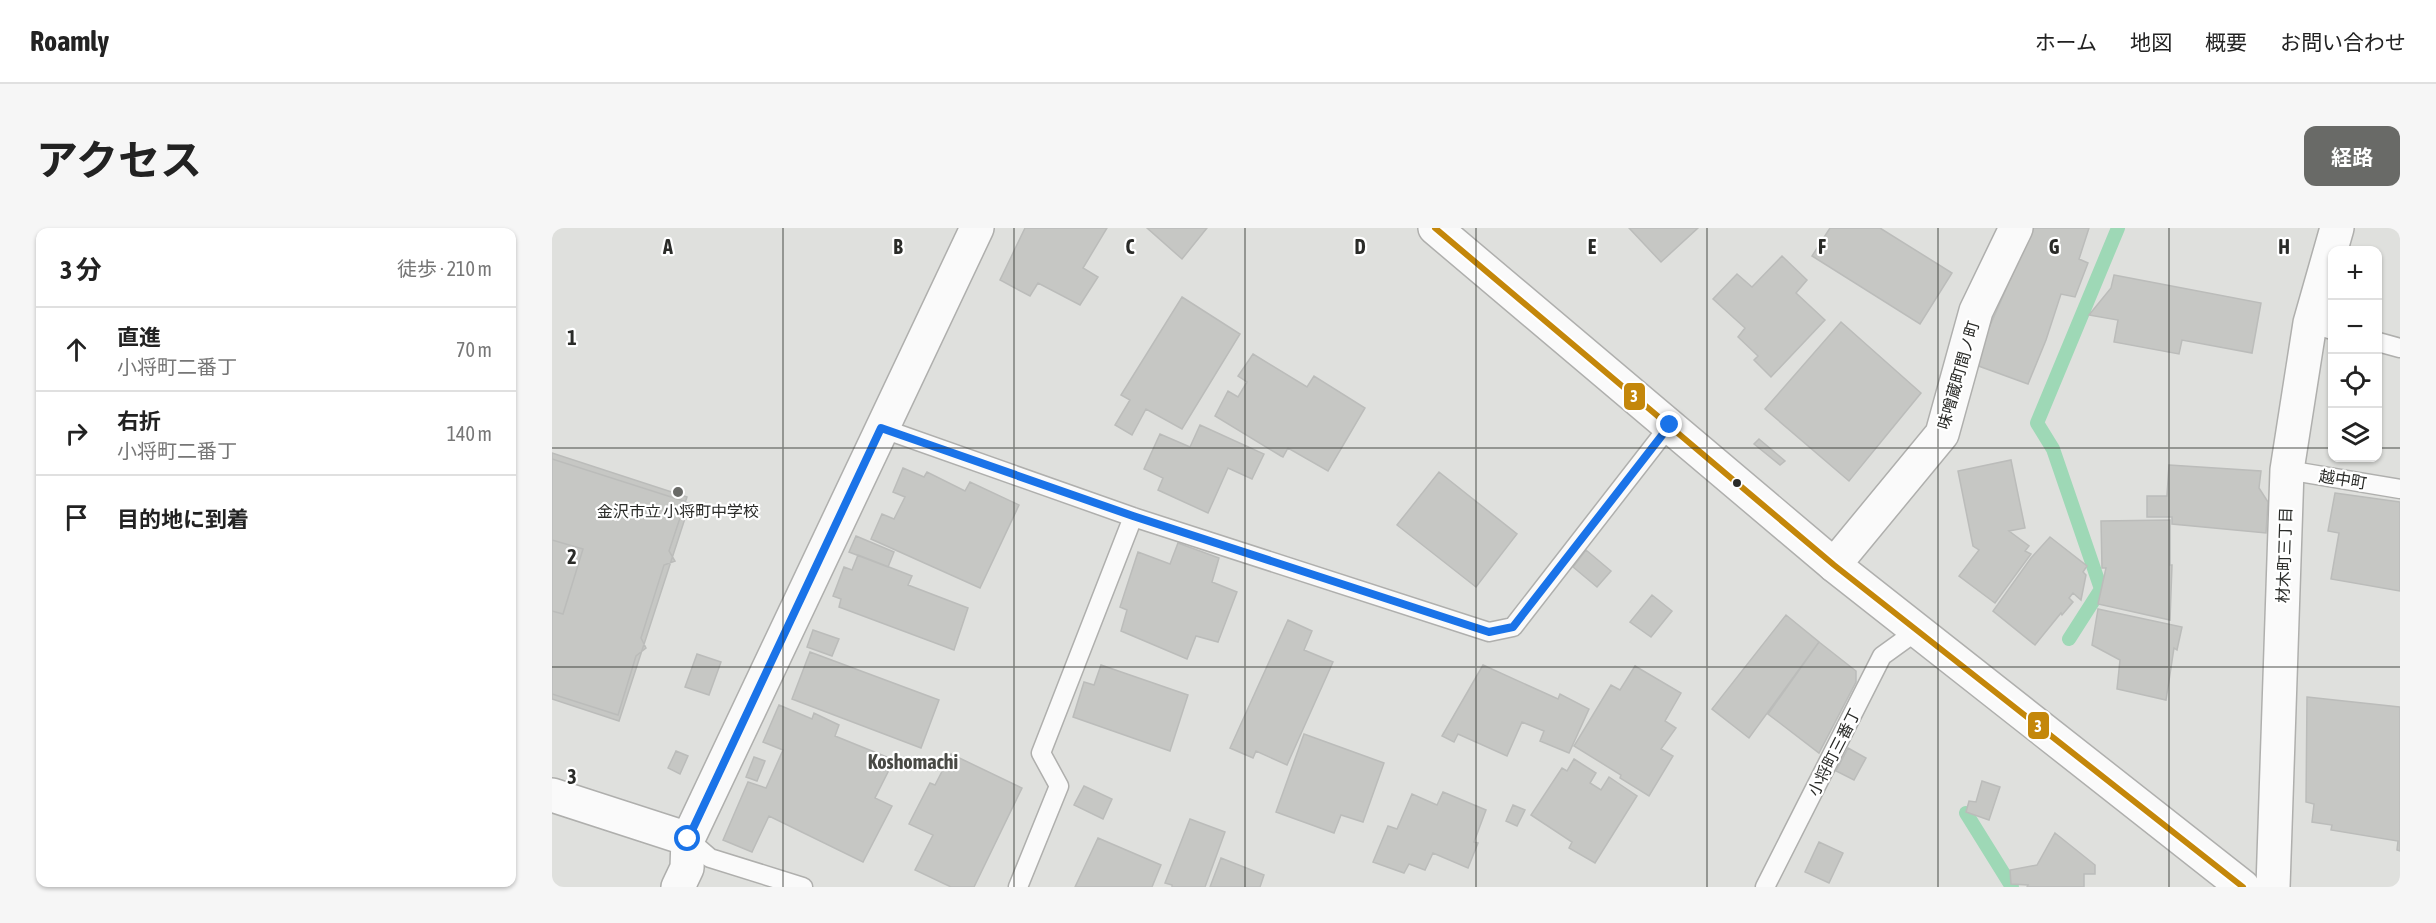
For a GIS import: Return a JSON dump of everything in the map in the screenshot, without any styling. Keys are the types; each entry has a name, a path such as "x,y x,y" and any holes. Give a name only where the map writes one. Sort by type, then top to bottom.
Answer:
{"main road":[{"path":"678,887 687,868 688,839 977,228"},
{"path":"1435,228 1834,565 2243,887"},
{"name":"味噌蔵町間ノ町","path":"1834,565 1942,434 1976,311 2016,228"},
{"name":"材木町三丁目","path":"2273,887 2287,470 2321,326 2337,228"},
{"path":"552,795 688,839"}],"lane":[{"path":"2382,343 2400,348"},
{"path":"881,428 1133,516 1489,632 1513,627 1670,425"},
{"name":"越中町","path":"2287,470 2400,489"},
{"path":"1018,887 1059,786 1041,753 1133,516"},
{"name":"小将町三番丁","path":"1765,887 1882,656 1918,630"},
{"path":"688,839 710,858 803,887"}],"building":[{"path":"1025,228 1107,228 1083,268 1098,277 1080,305 1038,283 1030,296 1000,280"},
{"path":"1147,228 1207,228 1182,259"},
{"path":"1629,228 1698,228 1661,262"},
{"path":"1830,228 1880,228 1952,273 1920,324 1812,256"},
{"path":"2033,228 2089,228 2079,259 2088,263 2075,297 2061,294 2028,384 1973,364"},
{"path":"1782,256 1807,280 1796,293 1825,320 1771,377 1754,360 1758,356 1738,337 1745,328 1713,299 1737,274 1752,287"},
{"path":"2114,275 2261,303 2252,353 2182,340 2179,354 2114,342 2118,320 2089,315 2111,288"},
{"path":"1182,297 1240,334 1182,429 1146,409 1132,435 1115,425 1130,400 1121,395"},
{"path":"1841,322 1921,393 1849,481 1765,409"},
{"path":"1253,354 1307,387 1314,376 1365,408 1328,471 1288,448 1283,457 1215,416 1228,391 1238,397 1247,382 1238,376"},
{"path":"1200,425 1264,454 1252,479 1228,468 1208,513 1158,490 1163,478 1144,469 1160,434 1190,447"},
{"path":"1759,439 1785,461 1780,465 1754,444"},
{"path":"552,453 687,497 669,551 675,561 664,565 641,638 646,648 636,656 618,715 552,694"},
{"path":"552,459 690,503 619,721 552,699 552,611 563,614 583,549 552,540"},
{"path":"2011,460 2025,528 2009,531 2029,546 2025,551 2031,554 1995,603 1959,576 1979,550 1973,546 1958,471"},
{"path":"2169,465 2261,471 2259,488 2268,502 2266,533 2172,524 2172,517 2147,517 2147,496 2167,496"},
{"path":"903,468 924,477 927,472 965,491 970,482 1019,505 980,588 871,539 882,514 894,519 905,497 893,492"},
{"path":"1439,472 1517,534 1476,587 1397,525"},
{"path":"2335,493 2400,502 2400,591 2331,579 2339,533 2328,531"},
{"path":"2170,520 2170,565 2172,565 2170,620 2098,604 2106,568 2102,568 2101,521"},
{"path":"856,536 894,552 888,567 849,552"},
{"path":"2050,537 2087,566 2083,572 2086,575 2081,600 2073,593 2069,598 2073,602 2035,645 1993,611 2031,558"},
{"path":"1178,543 1219,558 1212,582 1237,592 1218,642 1196,636 1187,659 1121,631 1127,610 1120,607 1138,552 1170,564"},
{"path":"1586,550 1611,571 1597,587 1573,567"},
{"path":"858,555 912,576 908,585 968,608 954,650 839,607 841,599 833,596 844,567 852,570"},
{"path":"1652,595 1672,611 1651,637 1630,622"},
{"path":"2098,609 2182,627 2177,650 2174,648 2166,700 2117,689 2120,660 2092,645"},
{"path":"1786,615 1819,642 1749,738 1712,709"},
{"path":"1288,620 1312,631 1304,650 1333,662 1287,765 1256,751 1253,758 1230,748"},
{"path":"813,630 839,639 832,656 807,647"},
{"path":"1819,642 1856,671 1856,682 1819,753 1768,714"},
{"path":"810,652 939,700 921,748 792,699"},
{"path":"697,654 721,662 709,695 685,687"},
{"path":"1101,665 1188,695 1170,751 1073,717 1084,682 1094,685"},
{"path":"1483,665 1558,699 1560,694 1589,709 1569,753 1540,741 1544,731 1522,722 1507,756 1458,734 1454,742 1442,736"},
{"path":"1635,666 1681,693 1665,721 1676,728 1661,749 1673,756 1649,796 1620,778 1621,775 1574,746 1611,685 1620,690"},
{"path":"2307,697 2400,707 2400,851 2397,850 2398,841 2331,830 2332,825 2312,822 2314,804 2306,802"},
{"path":"779,705 812,719 814,713 839,725 835,736 894,760 875,798 892,806 863,862 769,816 752,852 723,840 748,782 766,788 783,750 763,742"},
{"path":"1304,734 1384,763 1363,822 1341,815 1334,833 1276,812"},
{"path":"1848,748 1866,758 1854,780 1836,771"},
{"path":"676,751 688,756 680,774 668,768"},
{"path":"951,754 1022,788 974,887 951,887 915,870 933,835 909,824 930,783 935,785"},
{"path":"754,757 765,761 757,781 746,777"},
{"path":"1574,759 1596,773 1590,783 1601,790 1609,777 1637,796 1595,863 1569,848 1572,842 1531,815 1562,768 1567,771"},
{"path":"1982,781 2000,787 1989,820 1966,812 1969,801 1976,802"},
{"path":"1084,786 1112,799 1103,819 1074,805"},
{"path":"1443,792 1486,810 1474,842 1478,843 1468,868 1433,853 1425,870 1409,864 1404,873 1373,862 1388,826 1397,829 1412,794 1437,805"},
{"path":"1513,805 1525,810 1517,826 1506,821"},
{"path":"1190,819 1225,832 1205,887 1172,887 1165,883"},
{"path":"2055,833 2095,865 2095,874 2084,874 2084,887 2027,887 2028,885 2011,884 2010,870 2037,865"},
{"path":"1098,838 1161,865 1152,887 1075,887"},
{"path":"1819,842 1843,853 1829,883 1805,872"},
{"path":"1221,858 1264,875 1260,887 1210,887"}],"waterway":[{"path":"2069,639 2101,589 2053,449 2037,423 2118,228"},
{"path":"1966,813 2012,887"}],"transit line":[{"name":"3","path":"1435,228 1834,565 2243,887"}],"place":[{"name":"金沢市立 小将町中学校","path":"678,492"}],"district":[{"name":"Koshomachi","path":"913,762"}],"route":[{"path":"688,839 881,428 1133,516 1489,632 1513,627 1670,425"}]}
